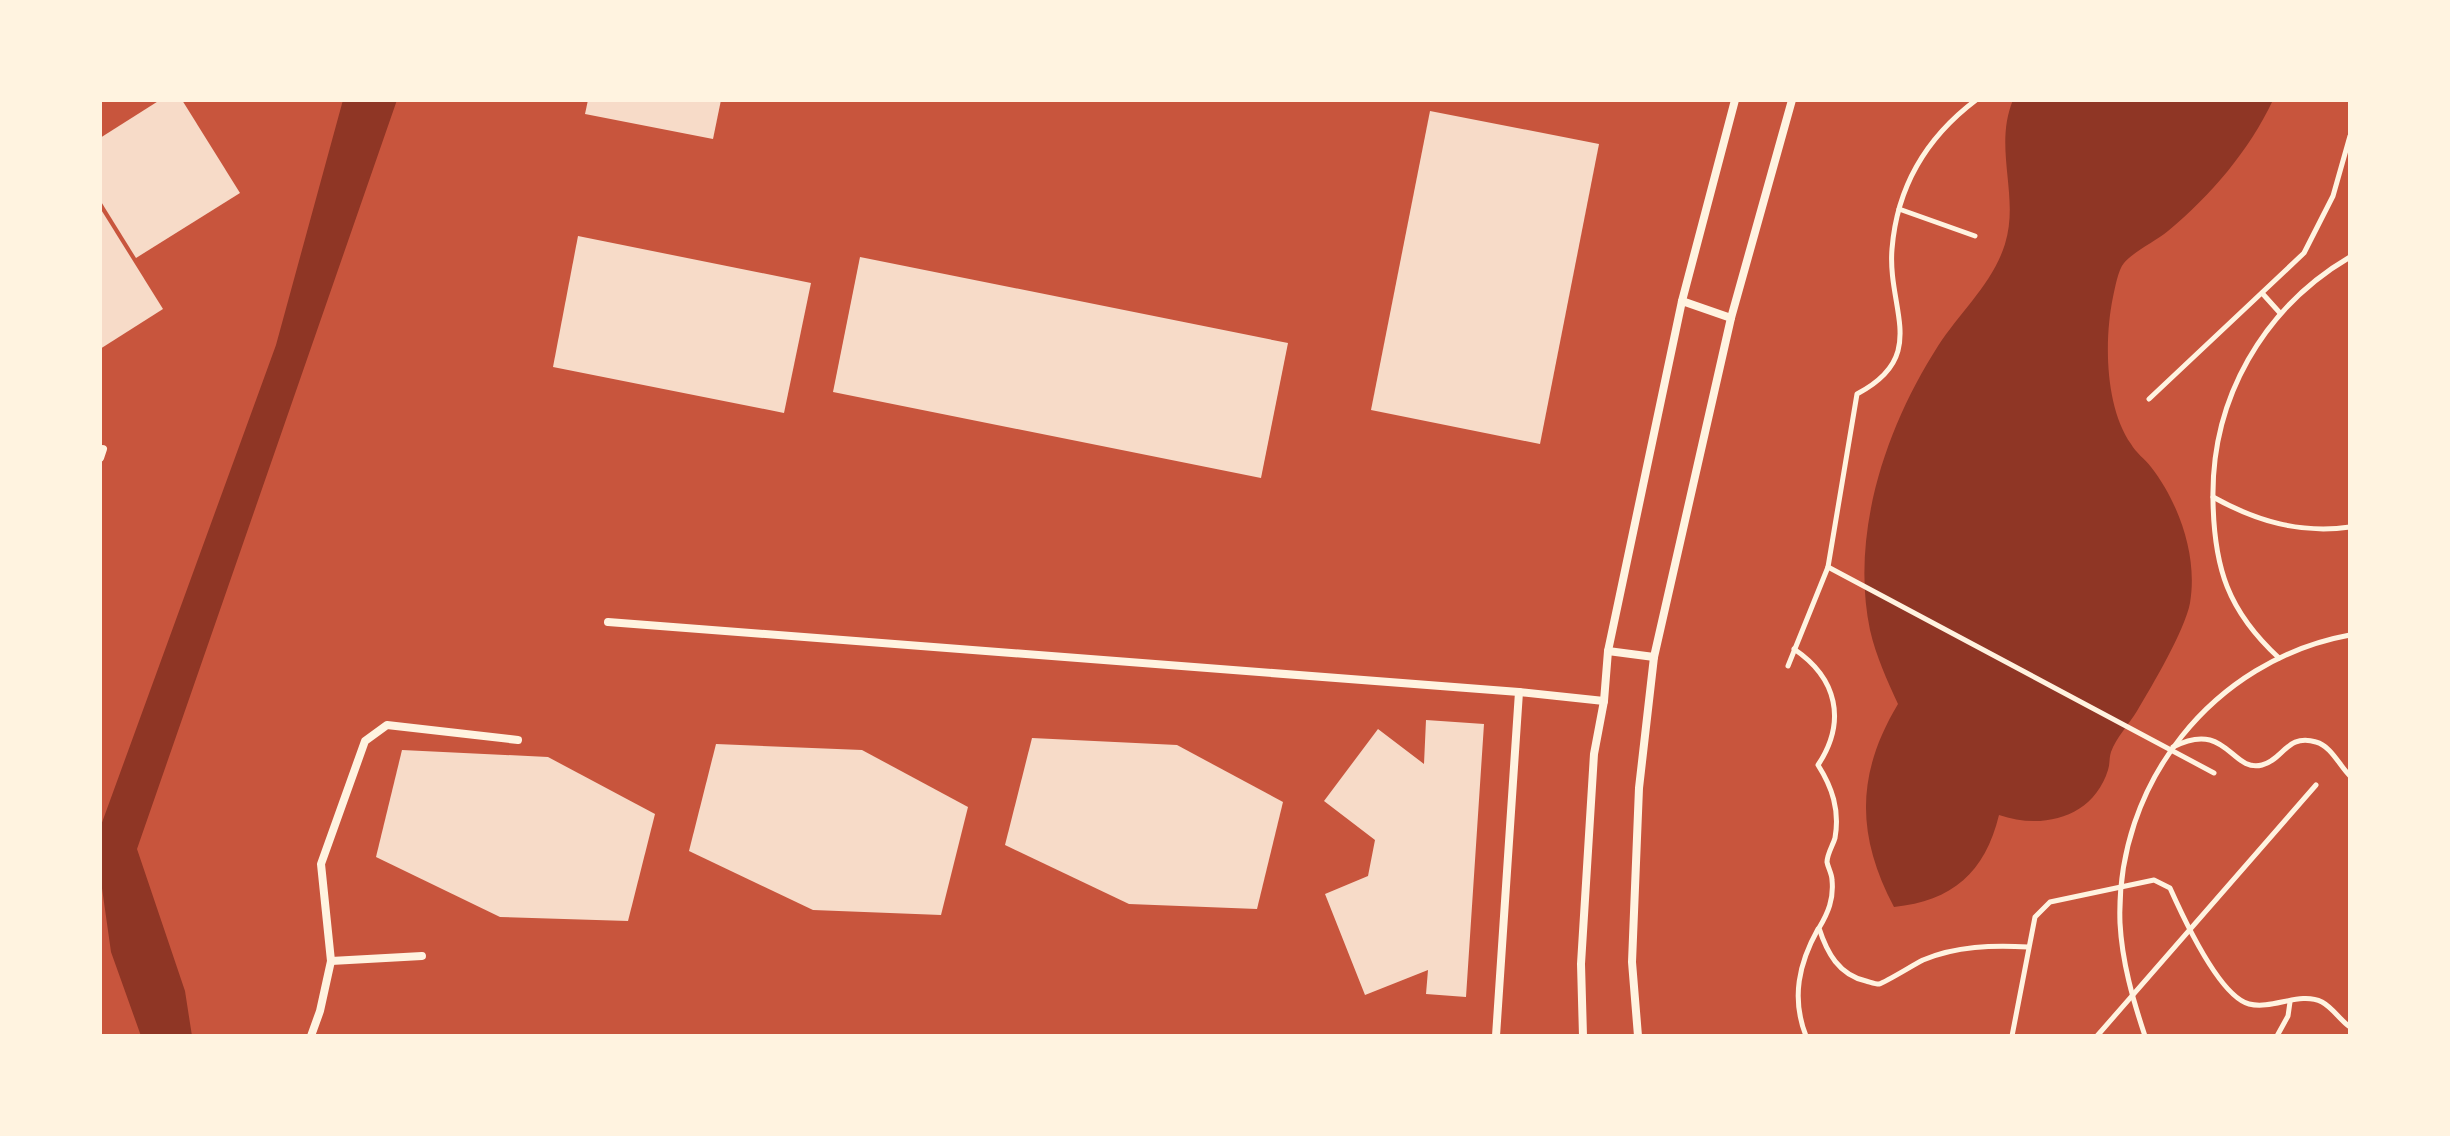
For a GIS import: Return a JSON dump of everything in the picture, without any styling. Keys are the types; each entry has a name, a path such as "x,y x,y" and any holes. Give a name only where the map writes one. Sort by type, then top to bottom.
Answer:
{"street":[{"path":"1583,1036 1581,964 1593,769 1608,651 1682,301 1735,100"},
{"path":"1638,1036 1632,962 1638,820 1654,657 1731,318 1792,100"},
{"path":"1682,301 1731,318"},
{"path":"608,622 1604,701"},
{"path":"1608,651 1654,657"},
{"path":"1496,1036 1519,692"},
{"path":"311,1036 331,961 321,864 365,741 387,725 518,740"},
{"path":"331,961 422,956"}],"path":[{"path":"1788,666 1828,567 1857,394 1885,375 1900,345 1901,328 1891,252 1899,209 1913,170 1927,148 1952,119 1976,100"},
{"path":"2149,399 2304,253 2333,196 2350,136"},
{"path":"1899,209 1975,236"},
{"path":"2279,658 2241,617 2229,594 2214,544 2216,442 2226,405 2241,370 2259,340 2305,288 2350,257"},
{"path":"2262,292 2280,313"},
{"path":"2213,496 2249,515 2288,527 2350,527"},
{"path":"1828,567 2214,773"},
{"path":"2145,1036 2124,960 2120,924 2126,851 2136,815 2151,782 2169,749 2194,719 2223,692 2279,658 2329,639 2350,635"},
{"path":"1794,649 1821,672 1834,704 1832,736 1818,765 1829,782 1835,800 1837,821 1827,859 1833,897 1828,914 1800,968 1798,1012 1806,1036"},
{"path":"2169,749 2194,740 2208,740 2220,743 2230,749 2236,758 2255,766 2272,761 2286,747 2305,740 2327,747 2350,776"},
{"path":"2097,1036 2316,785"},
{"path":"2012,1036 2035,917 2050,902 2154,880 2170,888 2190,931 2231,995 2247,1004 2256,1005 2315,999 2350,1027"},
{"path":"1819,928 1824,946 1834,961 1854,976 1878,984 1931,957 1959,950 1994,945 2028,947"},
{"path":"2277,1036 2288,1016 2290,1002"}],"shaded area":[{"path":"343,100 397,100 137,849 185,991 192,1036 141,1036 111,952 100,874 100,828 276,345"},
{"path":"2013,100 2273,100 2253,137 2214,187 2168,231 2124,263 2113,297 2108,353 2116,411 2133,447 2151,467 2170,497 2189,549 2190,603 2175,642 2113,747 2108,770 2091,799 2064,816 2048,820 2032,821 1999,815 1985,853 1963,880 1933,898 1894,907 1873,855 1867,830 1868,780 1874,755 1898,704 1870,630 1865,593 1869,519 1888,446 1919,377 1947,333 1993,272 2005,244 2010,208 2005,136"}],"building":[{"path":"160,100 182,100 240,193 136,258 100,200 100,138"},
{"path":"588,100 721,100 713,139 585,114"},
{"path":"1430,111 1599,144 1540,444 1371,410"},
{"path":"100,208 163,309 100,349"},
{"path":"578,236 811,283 784,413 553,367"},
{"path":"860,257 1288,343 1261,478 833,392"},
{"path":"1426,720 1484,724 1466,997 1426,994 1428,970 1365,995 1325,894 1368,876 1375,840 1324,801 1378,729 1424,764"},
{"path":"1032,738 1177,745 1283,802 1257,909 1129,904 1005,845"},
{"path":"716,744 862,750 968,807 941,915 813,910 689,851"},
{"path":"402,750 548,757 655,814 628,921 500,917 376,857"}]}
